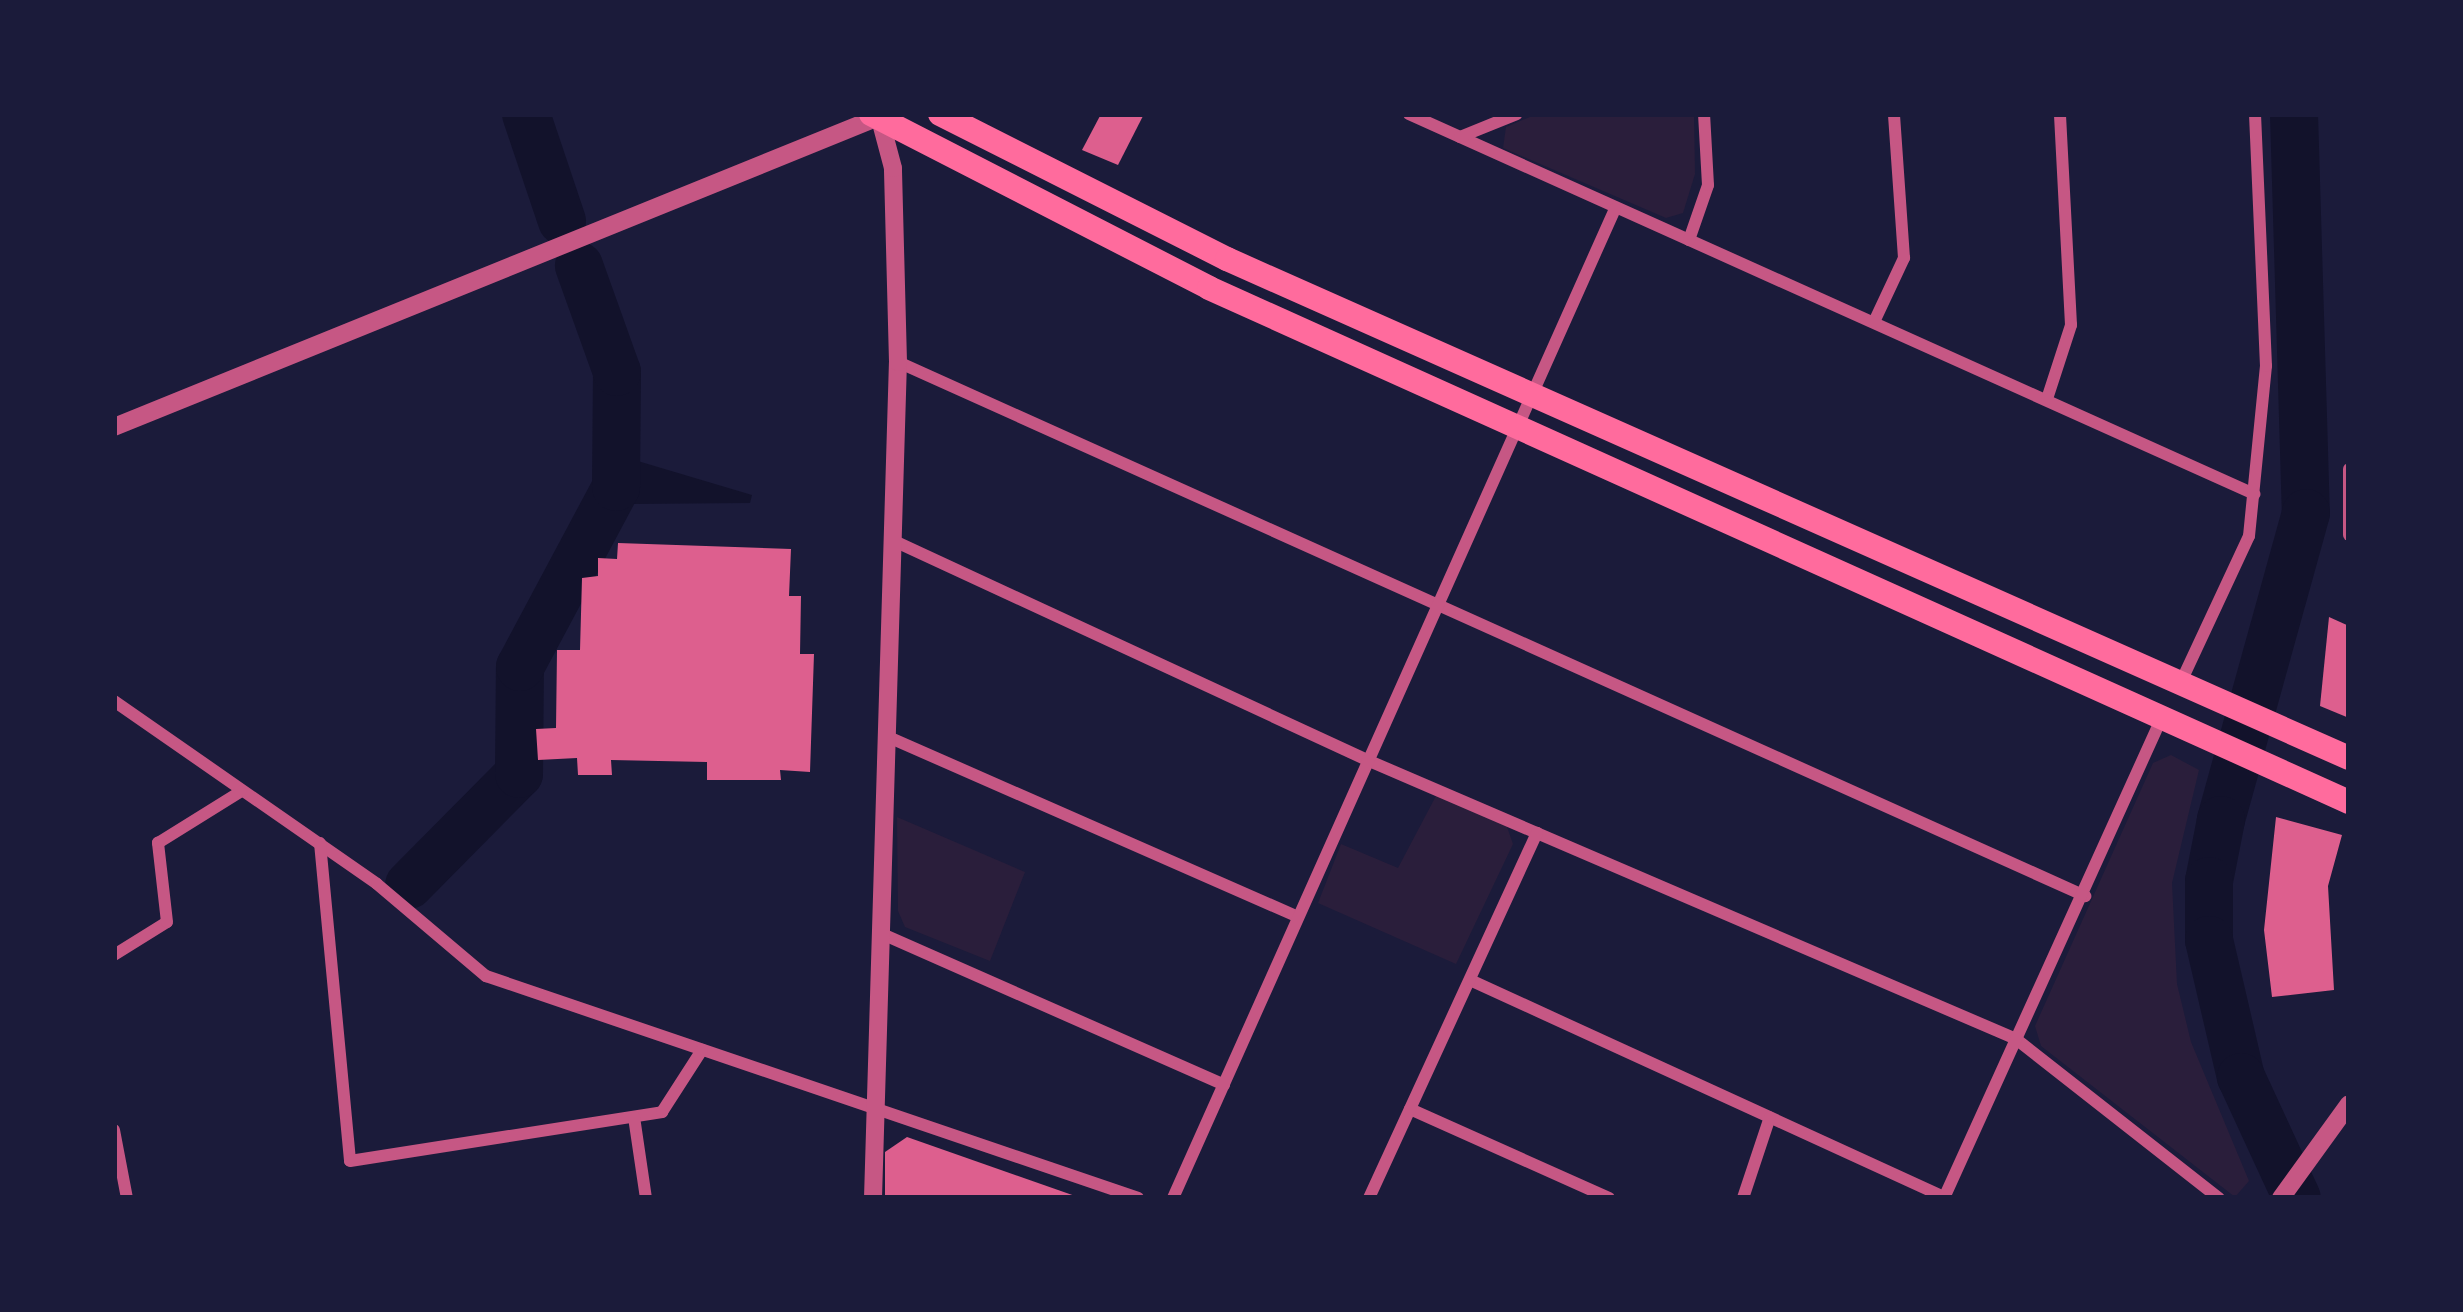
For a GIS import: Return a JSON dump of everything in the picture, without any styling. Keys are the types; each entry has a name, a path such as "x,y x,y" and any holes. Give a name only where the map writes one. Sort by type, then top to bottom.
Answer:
{"main road":[{"path":"940,114 1227,259 2349,758"},
{"path":"879,116 1087,231 1518,430 2213,735 2349,802"}],"street":[{"path":"1408,114 2254,494"},
{"path":"1460,137 1517,114"},
{"path":"1689,240 1708,185 1704,114"},
{"path":"1874,322 1904,258 1894,114"},
{"path":"2048,399 2071,326 2060,114"},
{"path":"2180,684 2249,536 2266,366 2255,114"},
{"path":"114,427 879,116 893,168 898,362 873,1198"},
{"path":"1173,1198 1615,209"},
{"path":"898,362 2085,896"},
{"path":"2349,469 2349,535"},
{"path":"892,540 1367,760 2016,1039 2219,1198"},
{"path":"114,701 320,843 487,976 1138,1198"},
{"path":"1470,980 1944,1198 2085,896 2163,714"},
{"path":"886,736 1298,917"},
{"path":"114,955 167,922 158,843 240,792"},
{"path":"1369,1198 1538,833"},
{"path":"320,843 350,1161 662,1112 702,1050"},
{"path":"880,933 1224,1084"},
{"path":"2281,1198 2349,1104"},
{"path":"1410,1109 1609,1198"},
{"path":"634,1117 646,1198"},
{"path":"1743,1198 1770,1117"},
{"path":"114,1130 128,1198"}],"shaded area":[{"path":"1537,114 1694,114 1695,174 1683,213 1666,218 1503,148 1506,127"},
{"path":"631,459 752,495 750,503 632,504"},
{"path":"2171,755 2199,770 2172,883 2177,984 2191,1042 2249,1181 2235,1197 2041,1046 2035,1026 2153,763"},
{"path":"1437,794 1506,824 1513,844 1456,964 1318,903 1341,844 1398,868"},
{"path":"897,817 1025,872 990,961 905,927 898,911"}],"building":[{"path":"1101,114 1144,114 1118,165 1082,150"},
{"path":"618,543 791,549 789,596 801,596 800,654 814,654 810,772 780,770 781,780 707,780 707,762 611,760 612,775 578,775 577,758 538,760 536,729 556,728 557,650 580,650 582,578 598,576 598,558 617,559"},
{"path":"2329,617 2349,626 2349,718 2320,706"},
{"path":"2276,817 2342,835 2328,886 2334,990 2272,997 2264,930"},
{"path":"907,1137 1078,1198 885,1198 885,1152"}],"waterway":[{"path":"526,114 562,221"},
{"path":"2294,114 2306,513 2221,820 2209,881 2209,940 2241,1077 2297,1198"},
{"path":"409,885 519,774 520,667 616,487 617,372 579,266"},
{"path":"615,444 631,459"}]}
